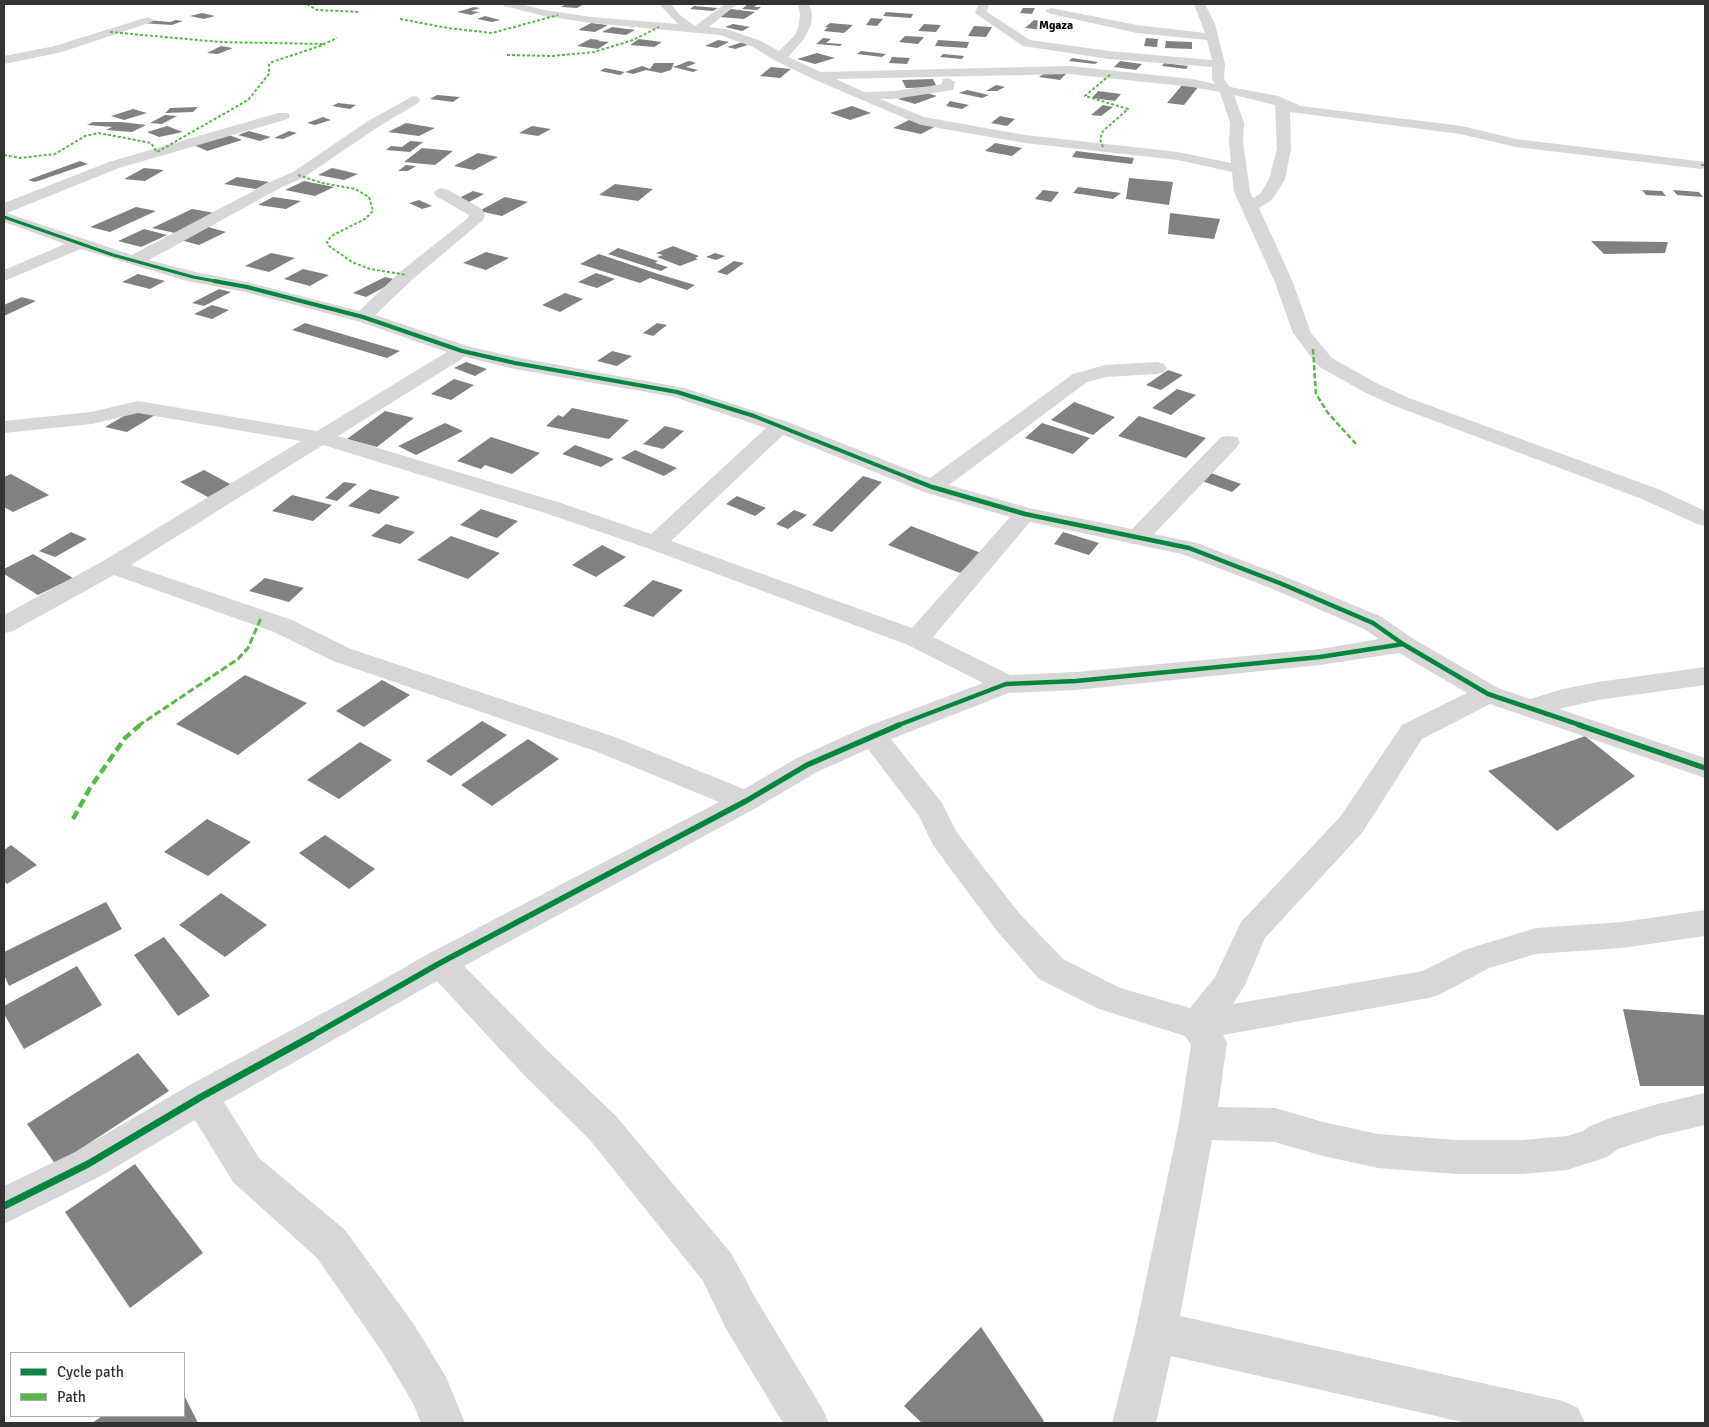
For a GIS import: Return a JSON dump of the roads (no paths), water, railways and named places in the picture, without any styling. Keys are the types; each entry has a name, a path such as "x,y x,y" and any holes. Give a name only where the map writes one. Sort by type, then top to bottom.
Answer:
{"street":[{"path":"508,4 590,20 694,28 740,38 818,76 920,120 1025,139 1178,156 1238,169"},
{"path":"665,4 676,17 694,28"},
{"path":"694,28 732,4"},
{"path":"780,57 800,36 805,25 806,14 804,4"},
{"path":"984,4 981,12 1028,43 1109,55 1219,64"},
{"path":"1200,4 1209,24 1219,64 1218,79 1226,89 1237,123 1236,142 1242,192 1283,280 1302,332 1313,349 1325,362 1371,388 1394,398 1650,494 1705,519"},
{"path":"1051,11 1137,29 1211,37"},
{"path":"4,60 58,49 148,20"},
{"path":"1008,30 1035,32"},
{"path":"1103,35 1163,32"},
{"path":"818,76 879,73 1070,70 1192,83 1273,99 1283,105 1299,110 1462,130 1516,144 1701,165"},
{"path":"861,95 894,95 946,88 949,84 946,73"},
{"path":"134,261 277,184 298,175 373,124 413,100"},
{"path":"1250,206 1266,197 1277,179 1284,149 1283,105"},
{"path":"4,209 114,165 283,116"},
{"path":"364,317 407,275 475,220 476,212 442,192"},
{"path":"4,217 134,261 364,317 462,351 515,363 677,392 781,426 932,487 1025,514 1190,548 1282,584 1373,623 1403,644 1488,694 1705,768"},
{"path":"4,276 80,244"},
{"path":"4,625 112,566 462,351"},
{"path":"932,487 1080,378 1105,371 1157,368"},
{"path":"4,427 92,418 138,407 321,438 553,508 655,543 917,639 1006,684"},
{"path":"655,543 781,426"},
{"path":"1139,536 1229,442"},
{"path":"917,639 1025,514"},
{"path":"112,566 283,626 342,655 605,744 746,801"},
{"path":"4,1206 88,1164 201,1097 370,1004 440,963 746,801 807,764 873,735 1006,684 1076,681 1310,658 1403,644"},
{"path":"1528,709 1563,698 1705,676"},
{"path":"1198,1025 1228,985 1252,931 1262,917 1351,825 1412,732 1488,694"},
{"path":"873,735 931,811 944,837 969,871 1008,922 1051,969 1112,999 1198,1025 1429,984 1479,958 1536,941 1622,934 1705,923"},
{"path":"440,963 535,1062 603,1128 717,1267 741,1314 780,1376 806,1423"},
{"path":"1134,1423 1156,1332 1197,1123 1209,1043 1198,1025"},
{"path":"201,1097 246,1170 331,1244 398,1338 430,1392 443,1423"},
{"path":"1197,1123 1275,1125 1323,1139 1378,1151 1456,1157 1523,1157 1567,1153 1594,1145 1610,1135 1651,1122 1705,1109"},
{"path":"1156,1332 1563,1423"}],"district":[{"name":"Mgaza","path":"1056,26"}]}
